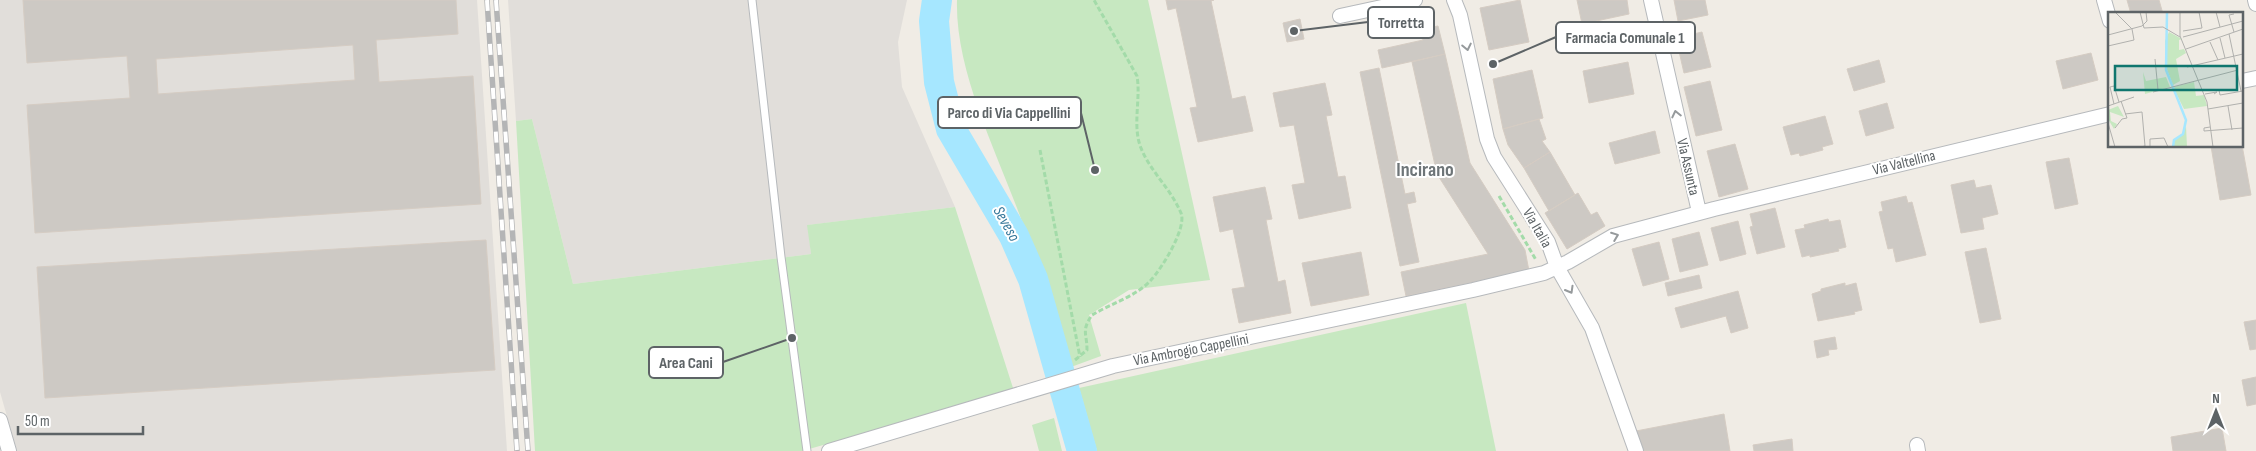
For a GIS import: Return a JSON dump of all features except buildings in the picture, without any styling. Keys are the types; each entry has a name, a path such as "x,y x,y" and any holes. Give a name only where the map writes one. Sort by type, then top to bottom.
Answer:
{"street":[{"path":"1340,16 1415,0"},
{"name":"Via Italia","path":"1454,0 1460,15 1487,139 1494,157 1548,242 1557,267 1592,328 1636,451"},
{"name":"Via Assunta","path":"1557,267 1613,236 1699,212 1651,0"},
{"path":"2104,0 2108,15"},
{"path":"2255,0 2256,4"},
{"name":"Via Valtellina","path":"1699,212 2108,114"},
{"name":"Via Ambrogio Cappellini","path":"829,451 1113,366 1473,290 1544,273 1557,267"},
{"path":"0,420 9,451"}],"lane":[{"path":"752,0 781,257 807,451"}],"path":[{"path":"1070,363 1080,358 1087,350 1084,333 1086,324 1092,315 1151,280 1180,235 1183,224 1182,214 1172,195 1141,149 1138,136 1139,88 1137,76 1094,0"},
{"path":"1040,150 1080,358"}],"shaded area":[{"path":"0,0 477,0 507,451 17,451 0,392"},
{"path":"508,0 907,0 898,42 902,87 955,207 808,225 811,254 573,284 532,119 516,121"}],"green space":[{"path":"957,0 1148,0 1210,280 1129,290 1089,315 1101,356 1071,367 1017,208 977,106 962,52"},
{"path":"532,119 573,284 811,254 807,225 955,207 1014,391 802,451 535,451 516,121"},
{"path":"1466,303 1496,451 1097,451 1079,388"},
{"path":"1054,418 1062,451 1039,451 1032,425"}],"waterway":[{"name":"Seveso","path":"937,0 934,21 939,82 951,129 1014,236 1033,279 1082,451"}],"railway":[{"path":"487,0 517,451"},
{"path":"496,0 528,451"}],"place":[{"name":"Torretta","path":"1294,31"},
{"name":"Farmacia Comunale 1","path":"1493,64"},
{"name":"Parco di Via Cappellini","path":"1095,170"},
{"name":"Area Cani","path":"792,338"}],"district":[{"name":"Incirano","path":"1425,170"}]}
